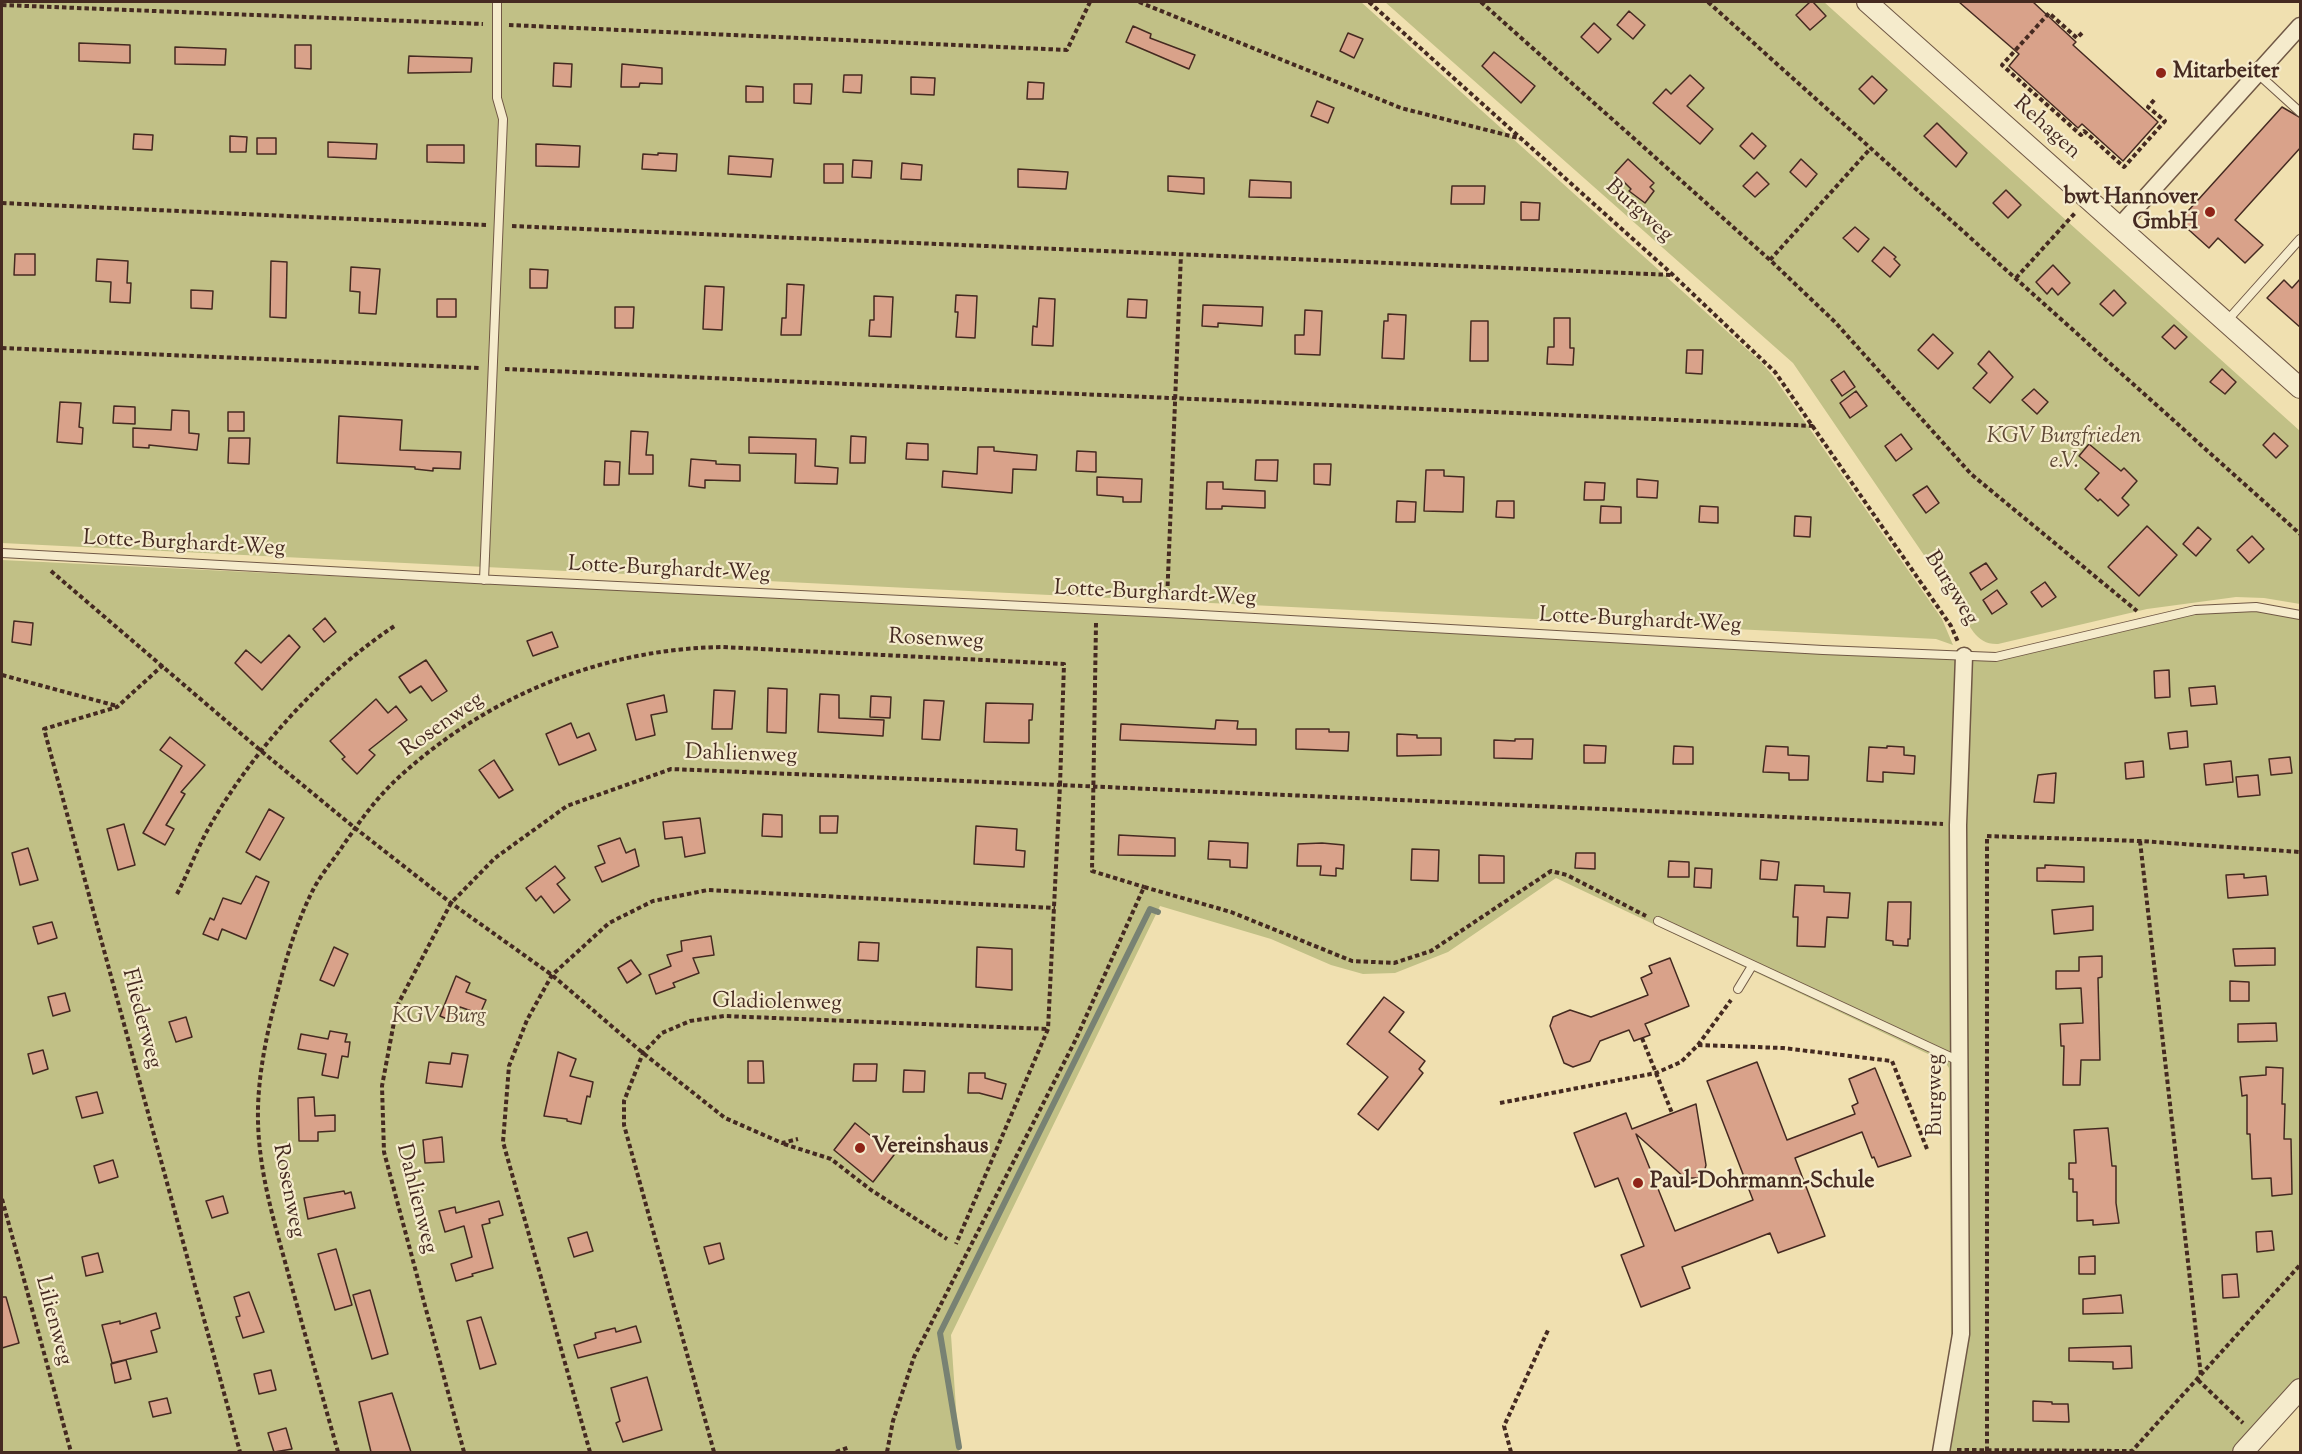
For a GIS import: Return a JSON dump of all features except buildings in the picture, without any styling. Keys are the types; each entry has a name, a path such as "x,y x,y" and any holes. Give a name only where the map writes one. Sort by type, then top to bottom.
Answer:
{"street":[{"name":"Rehagen","path":"1867,2 2301,388"},
{"path":"2119,226 2301,26"},
{"name":"Burgweg","path":"1941,1451 1961,1334 1959,825 1964,656"},
{"path":"2243,1452 2301,1389"}],"lane":[{"path":"484,580 500,226 502,119 497,98 497,2"},
{"path":"2258,73 2301,112"},
{"path":"2226,323 2301,239"},
{"name":"Lotte-Burghardt-Weg","path":"2,553 484,580 1166,613 1823,650 1996,657 2195,609 2256,608 2301,615"},
{"path":"1658,921 1959,1061"},
{"path":"1738,989 1752,966"}],"path":[{"path":"2,5 1067,50 1090,2"},
{"path":"1139,2 1401,108 1524,140"},
{"name":"Burgweg","path":"1369,2 1674,275 1775,372 1951,626 1964,656"},
{"path":"1481,2 1770,260 1835,322 1971,474 2150,621"},
{"path":"1708,2 2301,534"},
{"path":"2082,33 2077,38 2049,13 2002,65 2081,135 2084,132 2124,167 2165,121 2148,106 2155,99"},
{"path":"1770,260 1870,149"},
{"path":"2016,278 2087,199"},
{"path":"2,203 1674,275"},
{"path":"1166,613 1181,254"},
{"path":"2,348 1814,426"},
{"path":"32,554 260,750 355,828 451,903 552,975 643,1053 725,1118 782,1143 831,1159 871,1190 947,1239"},
{"path":"1096,610 1092,871 1231,912 1352,961 1394,963 1431,951 1551,871 1567,875 1658,921"},
{"path":"177,894 211,824 260,750 303,703 348,661 396,625"},
{"name":"Rosenweg","path":"338,1452 273,1219 262,1170 258,1120 265,1041 284,964 313,890 355,828 397,779 485,713 530,689 583,669 643,654 683,648 722,647 1064,664 1060,785"},
{"name":"Fliederweg","path":"163,665 117,706 44,729 240,1452"},
{"path":"2,675 117,706"},
{"name":"Dahlienweg","path":"464,1452 384,1152 382,1086 397,1006 451,903 495,858 567,806 671,769 1060,785"},
{"path":"956,1244 1048,1029 1060,785 1959,825"},
{"path":"1987,1451 1987,836 2140,841 2301,852"},
{"path":"2140,841 2200,1378 2257,1437"},
{"path":"887,1452 893,1421 914,1357 1076,1038 1144,887"},
{"path":"590,1452 503,1142 509,1066 527,1020 552,975 609,923 653,901 708,890 1055,908"},
{"path":"1500,1103 1656,1072 1681,1062 1698,1045 1738,989"},
{"name":"Gladiolenweg","path":"714,1452 624,1125 624,1101 643,1053 662,1033 690,1021 724,1016 1048,1029"},
{"path":"1642,1038 1672,1113"},
{"path":"1698,1045 1783,1048 1892,1061 1927,1149"},
{"path":"782,1143 798,1139"},
{"name":"Lilienweg","path":"2,1199 71,1452"},
{"path":"1941,1451 2132,1451 2301,1265"},
{"path":"1511,1452 1504,1426 1549,1328"},
{"path":"836,1452 850,1447"}],"green space":[{"path":"2,2 1361,2 1761,362 1942,619 1953,645 1936,639 2,543"},
{"name":"KGV Burgfrieden e.V.","path":"1385,2 1824,2 2300,431 2300,604 2264,598 2236,597 2147,609 1998,644 1979,638 1793,363"},
{"name":"KGV Burg","path":"2,560 1996,657 2195,610 2256,607 2300,615 2300,1389 2243,1452 1941,1452 1960,1335 1951,1337 1949,1068 1945,1062 1556,878 1448,952 1395,973 1363,974 1331,965 1271,939 1160,906 951,1335 959,1452 2,1452"}],"waterway":[{"path":"959,1447 940,1333 1150,909 1158,912"}],"place":[{"name":"Mitarbeiter","path":"2161,73"},
{"name":"bwt Hannover GmbH","path":"2210,212"},
{"name":"Vereinshaus","path":"860,1148"},
{"name":"Paul-Dohrmann-Schule","path":"1638,1183"}]}
